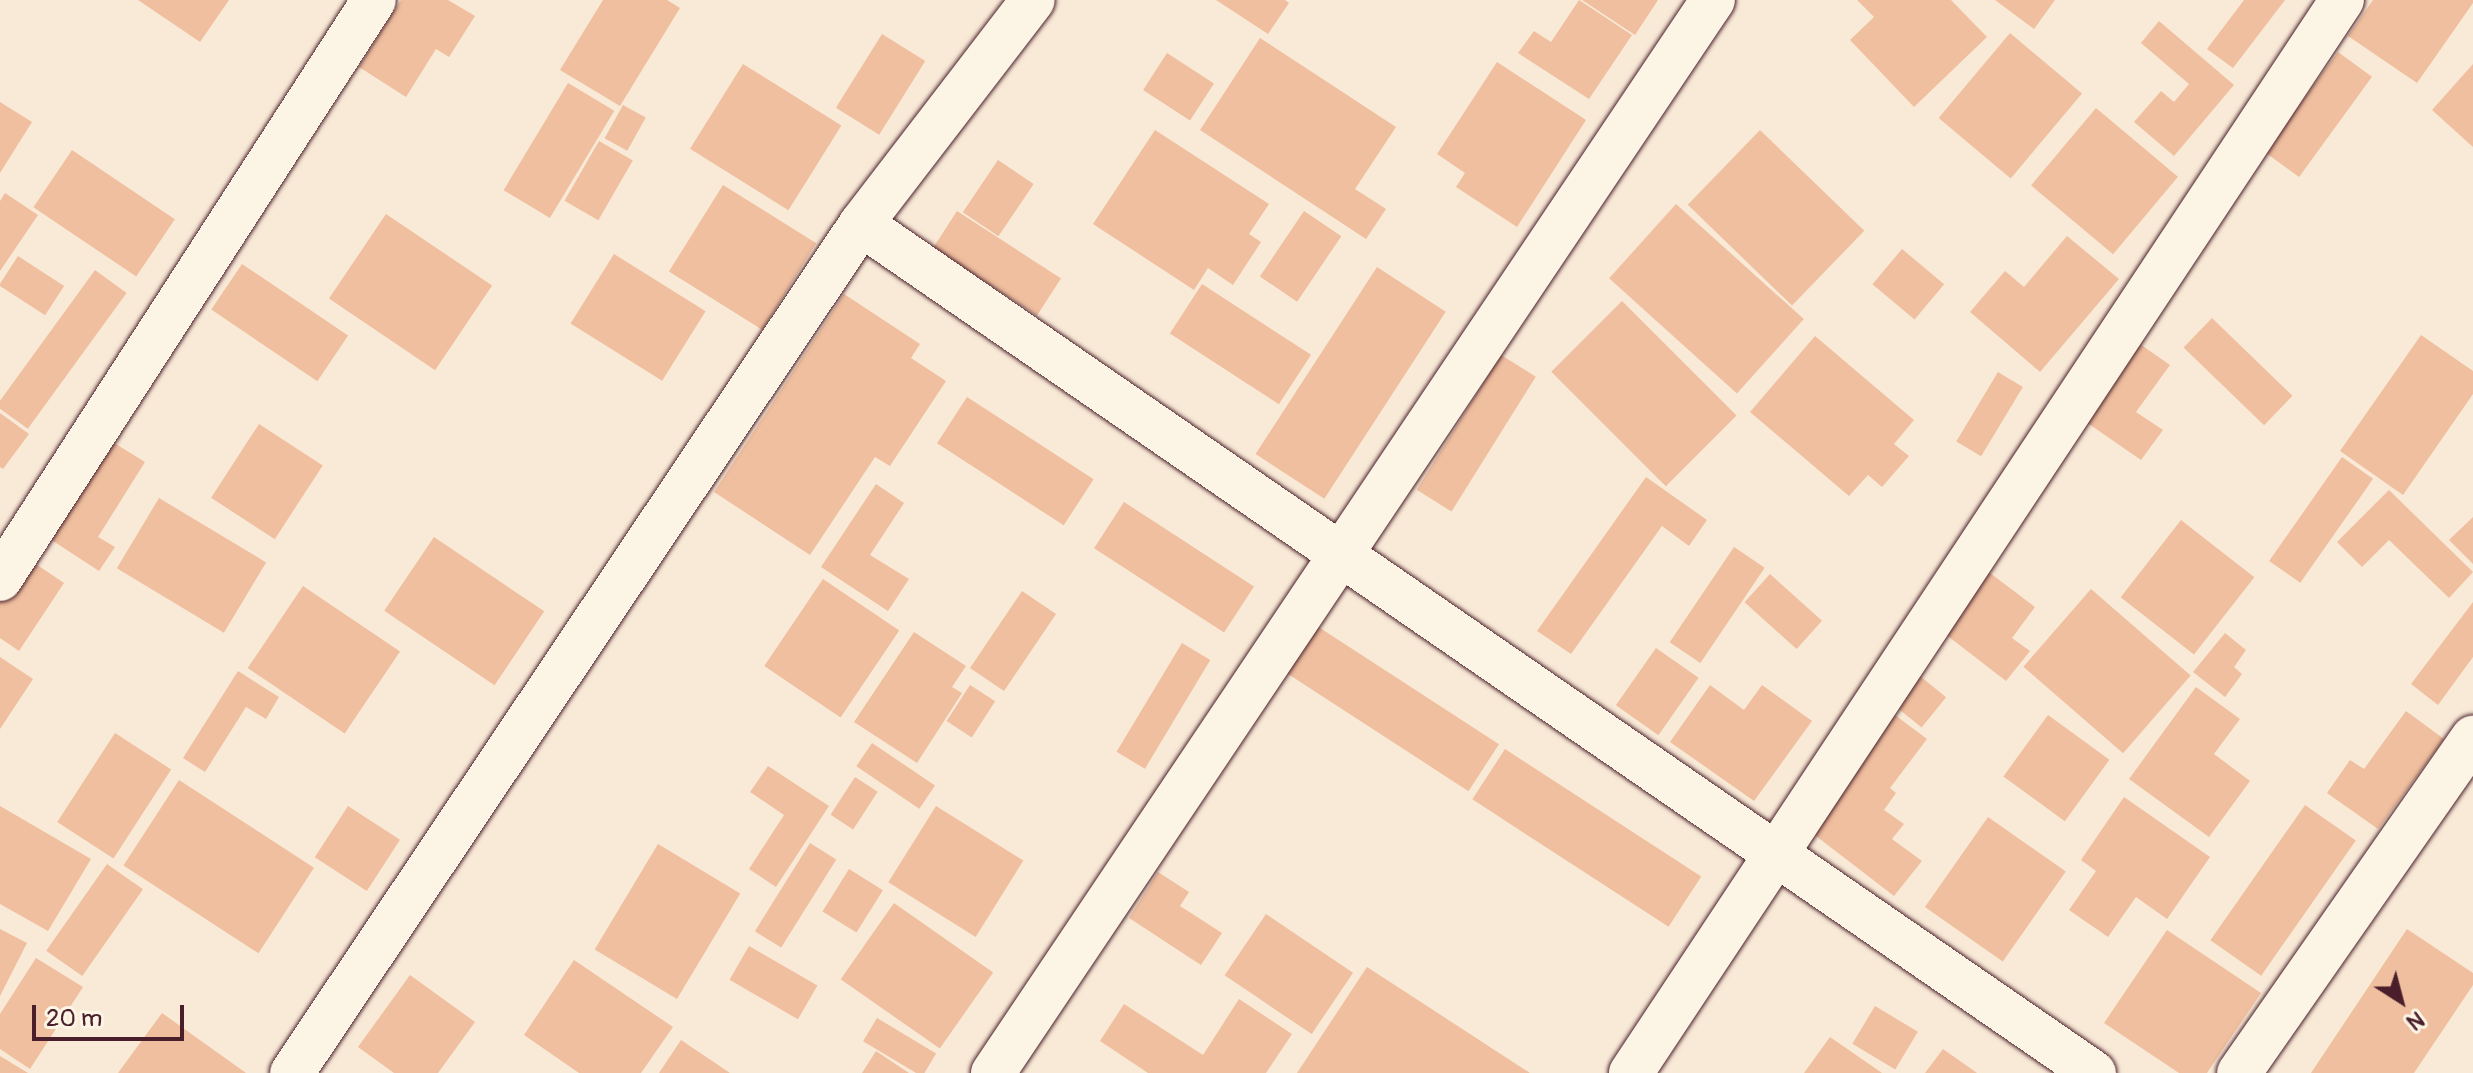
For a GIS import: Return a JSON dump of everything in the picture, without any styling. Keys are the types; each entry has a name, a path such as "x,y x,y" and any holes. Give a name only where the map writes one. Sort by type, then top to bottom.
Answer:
{"street":[{"path":"0,579 374,0"},
{"path":"292,1073 861,224 1033,0"},
{"path":"993,1073 1713,0"},
{"path":"1631,1073 2342,0"},
{"path":"861,224 1341,555 1779,851 2094,1073"},
{"path":"2239,1073 2473,737"}],"building":[{"path":"138,0 229,0 200,42"},
{"path":"401,0 448,0 475,16 449,57 436,49 406,97 359,67"},
{"path":"603,0 667,0 680,8 620,106 560,70"},
{"path":"1216,0 1285,0 1289,3 1268,34"},
{"path":"1579,0 1632,35 1589,99 1518,53 1534,31 1551,42"},
{"path":"1582,0 1658,0 1635,35"},
{"path":"1857,0 1951,0 1987,37 1914,107 1850,40 1874,17"},
{"path":"1995,0 2055,0 2034,29"},
{"path":"2244,0 2285,0 2233,68 2207,49"},
{"path":"2373,0 2473,0 2473,3 2417,83 2348,36"},
{"path":"2159,21 2234,85 2174,156 2134,122 2161,91 2174,102 2189,84 2141,43"},
{"path":"2010,33 2082,93 2011,178 1939,118"},
{"path":"882,34 925,61 879,135 836,108"},
{"path":"1260,38 1396,127 1355,189 1386,209 1366,239 1200,130"},
{"path":"2338,52 2372,77 2299,177 2265,152"},
{"path":"1167,53 1214,83 1190,120 1143,90"},
{"path":"1497,62 1586,120 1517,227 1456,187 1465,173 1437,154"},
{"path":"743,64 841,125 788,210 690,149"},
{"path":"2473,64 2473,147 2432,110"},
{"path":"568,83 614,111 550,218 504,190"},
{"path":"0,102 32,122 0,173"},
{"path":"623,105 646,118 627,151 605,138"},
{"path":"2096,108 2178,177 2113,254 2031,185"},
{"path":"1155,130 1269,204 1249,234 1261,242 1233,285 1208,268 1194,290 1093,224"},
{"path":"1760,130 1864,231 1792,306 1688,205"},
{"path":"599,141 633,160 598,220 564,201"},
{"path":"72,150 175,219 136,277 33,207"},
{"path":"998,160 1034,184 998,236 963,212"},
{"path":"723,185 816,243 762,330 669,272"},
{"path":"5,193 38,215 0,271 0,201"},
{"path":"1676,204 1804,319 1737,393 1609,278"},
{"path":"957,211 1061,279 1037,315 933,248"},
{"path":"1304,211 1341,236 1297,302 1260,276"},
{"path":"386,214 492,286 435,370 329,299"},
{"path":"2067,236 2119,279 2040,372 1970,312 2005,271 2024,287"},
{"path":"1902,249 1944,284 1915,320 1872,284"},
{"path":"614,254 706,311 662,381 571,324"},
{"path":"18,256 64,286 45,315 0,286"},
{"path":"242,264 348,336 317,381 211,310"},
{"path":"1377,267 1446,312 1324,499 1256,454"},
{"path":"95,270 127,293 28,429 0,409 0,401"},
{"path":"1202,284 1311,355 1279,404 1170,333"},
{"path":"844,294 920,344 911,358 946,381 890,466 875,457 810,555 714,492"},
{"path":"1622,301 1737,416 1666,486 1551,372"},
{"path":"2212,318 2293,396 2264,425 2184,347"},
{"path":"2421,335 2473,371 2473,394 2403,495 2340,451"},
{"path":"1815,336 1914,420 1894,444 1909,456 1882,487 1868,475 1849,496 1750,412"},
{"path":"2140,344 2170,365 2136,412 2163,430 2141,460 2086,422"},
{"path":"1501,355 1536,377 1452,512 1417,490"},
{"path":"1998,372 2023,387 1981,456 1956,441"},
{"path":"967,397 1094,479 1064,525 937,443"},
{"path":"0,413 29,434 3,469 0,467"},
{"path":"259,424 323,465 275,539 211,498"},
{"path":"111,441 145,462 98,537 115,547 99,571 50,539"},
{"path":"2342,457 2373,479 2300,583 2269,561"},
{"path":"1646,477 1707,520 1689,546 1662,526 1571,654 1537,631"},
{"path":"876,484 904,503 870,555 909,579 888,611 821,567"},
{"path":"2389,490 2473,572 2449,598 2389,540 2362,567 2337,542"},
{"path":"159,498 266,562 224,633 117,568"},
{"path":"1124,502 1254,586 1224,633 1094,548"},
{"path":"2473,517 2473,564 2449,540"},
{"path":"2181,520 2254,577 2194,654 2121,597"},
{"path":"434,537 544,611 494,685 384,611"},
{"path":"1734,547 1765,568 1700,663 1670,642"},
{"path":"24,556 64,583 19,651 0,638 0,592"},
{"path":"1986,570 2035,607 2012,638 2030,651 2006,681 1940,630"},
{"path":"1770,574 1822,621 1797,649 1745,602"},
{"path":"823,579 899,630 841,717 764,666"},
{"path":"303,586 400,651 345,734 248,668"},
{"path":"2091,589 2191,676 2123,753 2023,667"},
{"path":"1022,591 1056,614 1004,691 970,668"},
{"path":"2473,602 2473,657 2438,705 2411,684"},
{"path":"1317,626 1499,744 1468,791 1287,673"},
{"path":"914,632 966,666 952,687 962,693 917,763 854,722"},
{"path":"2225,633 2246,650 2234,667 2242,674 2225,697 2193,672"},
{"path":"1182,643 1210,660 1145,769 1117,752"},
{"path":"1656,648 1699,678 1658,735 1616,705"},
{"path":"0,657 33,679 0,729"},
{"path":"238,671 279,697 266,719 246,707 205,772 183,758"},
{"path":"1915,672 1946,697 1922,727 1890,702"},
{"path":"970,685 995,701 972,737 947,721"},
{"path":"1710,685 1744,710 1762,685 1812,721 1754,801 1670,742"},
{"path":"2196,687 2240,719 2214,754 2250,781 2209,837 2129,779"},
{"path":"2406,711 2444,739 2378,829 2327,793 2350,760 2364,769"},
{"path":"1891,712 1927,739 1890,788 1896,793 1884,810 1904,824 1892,839 1922,861 1894,896 1803,826"},
{"path":"2048,715 2109,760 2065,821 2003,776"},
{"path":"115,733 171,769 113,858 57,822"},
{"path":"872,743 935,785 919,809 856,766"},
{"path":"1505,749 1701,876 1669,927 1472,799"},
{"path":"768,766 829,806 776,887 749,869 784,815 750,792"},
{"path":"855,777 878,792 853,829 830,815"},
{"path":"179,780 314,868 258,953 123,866"},
{"path":"2124,797 2210,857 2167,919 2136,897 2108,937 2069,910 2096,871 2081,860"},
{"path":"2305,805 2356,841 2261,976 2210,940"},
{"path":"0,806 91,859 48,931 0,904"},
{"path":"348,806 400,840 367,891 315,857"},
{"path":"936,806 1023,861 976,937 888,882"},
{"path":"1988,817 2066,871 2003,962 1925,907"},
{"path":"810,843 836,859 781,948 755,931"},
{"path":"658,844 740,893 677,999 595,949"},
{"path":"107,864 143,889 82,976 46,951"},
{"path":"849,869 883,890 856,933 823,911"},
{"path":"1158,872 1189,892 1180,906 1222,933 1201,965 1129,918"},
{"path":"894,903 993,972 940,1049 841,979"},
{"path":"1266,914 1353,973 1312,1034 1225,975"},
{"path":"0,929 27,943 0,996"},
{"path":"2407,929 2473,973 2473,985 2414,1073 2311,1073"},
{"path":"2167,930 2261,993 2207,1073 2179,1073 2104,1023"},
{"path":"749,946 817,986 798,1019 730,980"},
{"path":"36,958 83,987 30,1069 0,1049 0,1014"},
{"path":"574,960 673,1027 641,1073 579,1073 524,1035"},
{"path":"1367,967 1530,1073 1297,1073"},
{"path":"410,975 475,1022 438,1073 394,1073 358,1047"},
{"path":"1239,999 1292,1034 1266,1073 1148,1073 1100,1041 1124,1004 1203,1055"},
{"path":"1875,1006 1918,1032 1895,1069 1852,1044"},
{"path":"162,1013 246,1073 118,1073"},
{"path":"877,1018 936,1054 924,1073 916,1073 863,1041"},
{"path":"1830,1037 1882,1073 1804,1073"},
{"path":"681,1040 730,1073 659,1073"},
{"path":"1943,1049 1977,1073 1925,1073"},
{"path":"876,1051 909,1073 862,1073"},
{"path":"0,1056 28,1073 0,1073"}]}
